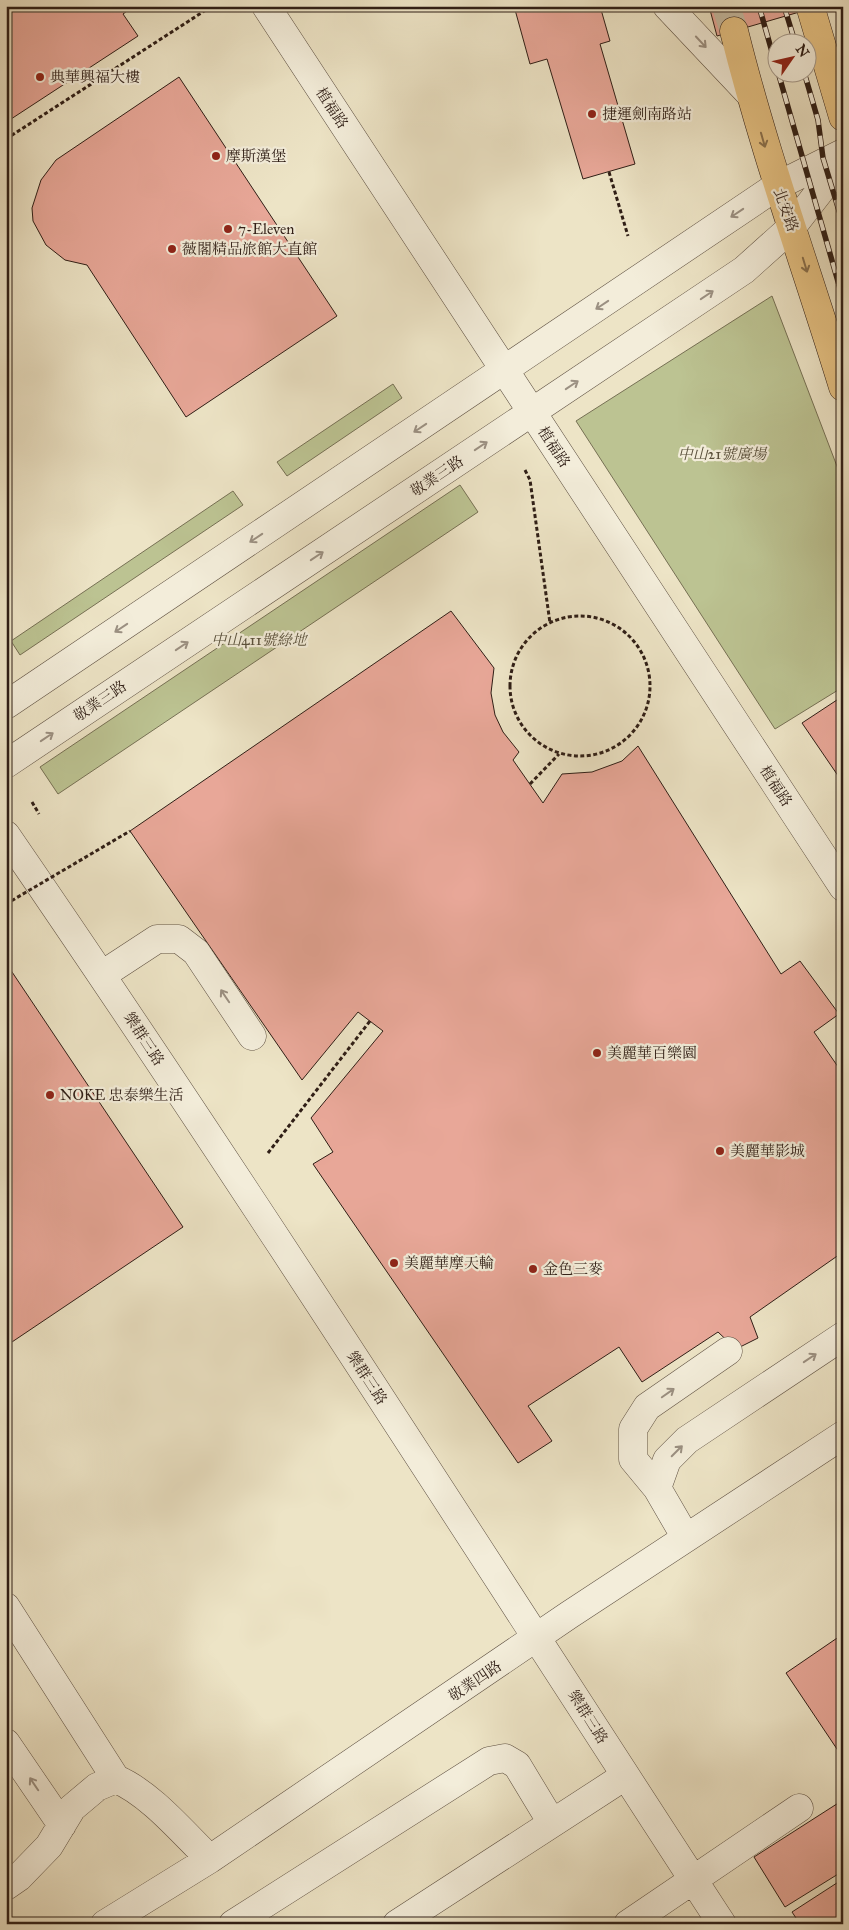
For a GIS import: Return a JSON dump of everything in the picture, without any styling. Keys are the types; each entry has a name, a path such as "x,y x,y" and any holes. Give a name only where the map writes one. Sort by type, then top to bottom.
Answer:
{"main road":[{"path":"811,9 843,117"},
{"name":"北安路","path":"734,31 749,93 777,186 843,386"}],"street":[{"name":"植福路","path":"266,6 843,888"},
{"path":"667,6 749,93"},
{"path":"6,705 777,186 843,153"},
{"name":"敬業三路","path":"6,764 744,270 792,227 843,161"},
{"name":"樂群三路","path":"6,835 102,975 537,1637 722,1924"},
{"path":"102,975 157,939 179,939 196,952 252,1036"},
{"path":"657,1488 668,1460 687,1440 843,1336"},
{"path":"686,1538 657,1488 633,1459 633,1429 647,1408 728,1351"},
{"name":"敬業四路","path":"105,1924 210,1859 537,1637 843,1435"},
{"path":"6,1607 116,1779 128,1784 161,1811 210,1859"},
{"path":"6,1743 62,1825"},
{"path":"233,1924 489,1761 505,1758 517,1765 552,1823"},
{"path":"397,1924 625,1776"},
{"path":"7,1885 19,1877 49,1846 72,1808 97,1787 116,1779"},
{"path":"628,1924 799,1808"}],"path":[{"path":"6,139 212,6"},
{"path":"609,172 628,236"},
{"path":"525,470 530,480 550,623"},
{"path":"573,617 594,618 614,626 633,637 645,656 649,678 648,700 641,720 627,739 606,752 583,757 559,754 538,743 521,725 512,703 510,679 516,656 530,637 550,623 573,617"},
{"path":"530,784 559,754"},
{"path":"32,802 39,814"},
{"path":"6,904 130,831"},
{"path":"268,1153 370,1021"}],"green space":[{"name":"中山21號廣場","path":"772,296 843,482 843,687 775,729 576,421"},
{"path":"393,384 402,398 287,476 277,462"},
{"name":"中山411號綠地","path":"460,485 478,512 58,794 40,767"},
{"path":"233,491 243,505 20,655 11,641"}],"building":[{"name":"典華興福大樓","path":"6,6 134,6 123,14 138,36 8,121"},
{"name":"捷運劍南路站","path":"514,6 600,6 610,41 600,44 635,164 583,179 547,59 530,64"},
{"path":"709,6 820,6 717,36"},
{"name":"薇閣精品旅館大直館","path":"179,77 337,316 186,417 87,265 65,260 46,245 33,221 32,208 41,180 56,160"},
{"name":"美麗華百樂園","path":"451,611 494,668 491,693 495,715 503,732 519,752 513,760 543,803 562,774 592,772 622,761 638,746 781,974 800,961 839,1014 814,1032 843,1074 843,1252 750,1317 758,1338 736,1349 718,1332 642,1382 619,1347 528,1406 552,1441 518,1463 313,1164 333,1152 311,1118 383,1031 358,1012 302,1080 130,831"},
{"path":"843,696 843,783 802,723"},
{"name":"NOKE 忠泰樂生活","path":"6,963 183,1227 6,1346"},
{"path":"843,1634 843,1758 786,1673"},
{"path":"843,1800 843,1871 785,1907 754,1857"},
{"path":"843,1879 843,1924 800,1924 792,1912"}],"tunnel":[{"path":"726,6 734,31"}],"railway":[{"path":"759,6 766,32"},
{"path":"784,6 792,32"},
{"path":"781,82 843,299"},
{"path":"807,82 818,120 823,158 843,224"}],"place":[{"name":"典華興福大樓","path":"40,77"},
{"name":"捷運劍南路站","path":"592,114"},
{"name":"摩斯漢堡","path":"216,156"},
{"name":"7-Eleven","path":"228,229"},
{"name":"薇閣精品旅館大直館","path":"172,249"},
{"name":"美麗華百樂園","path":"597,1053"},
{"name":"NOKE 忠泰樂生活","path":"50,1095"},
{"name":"美麗華影城","path":"720,1151"},
{"name":"美麗華摩天輪","path":"394,1263"},
{"name":"金色三麥","path":"533,1269"}]}
